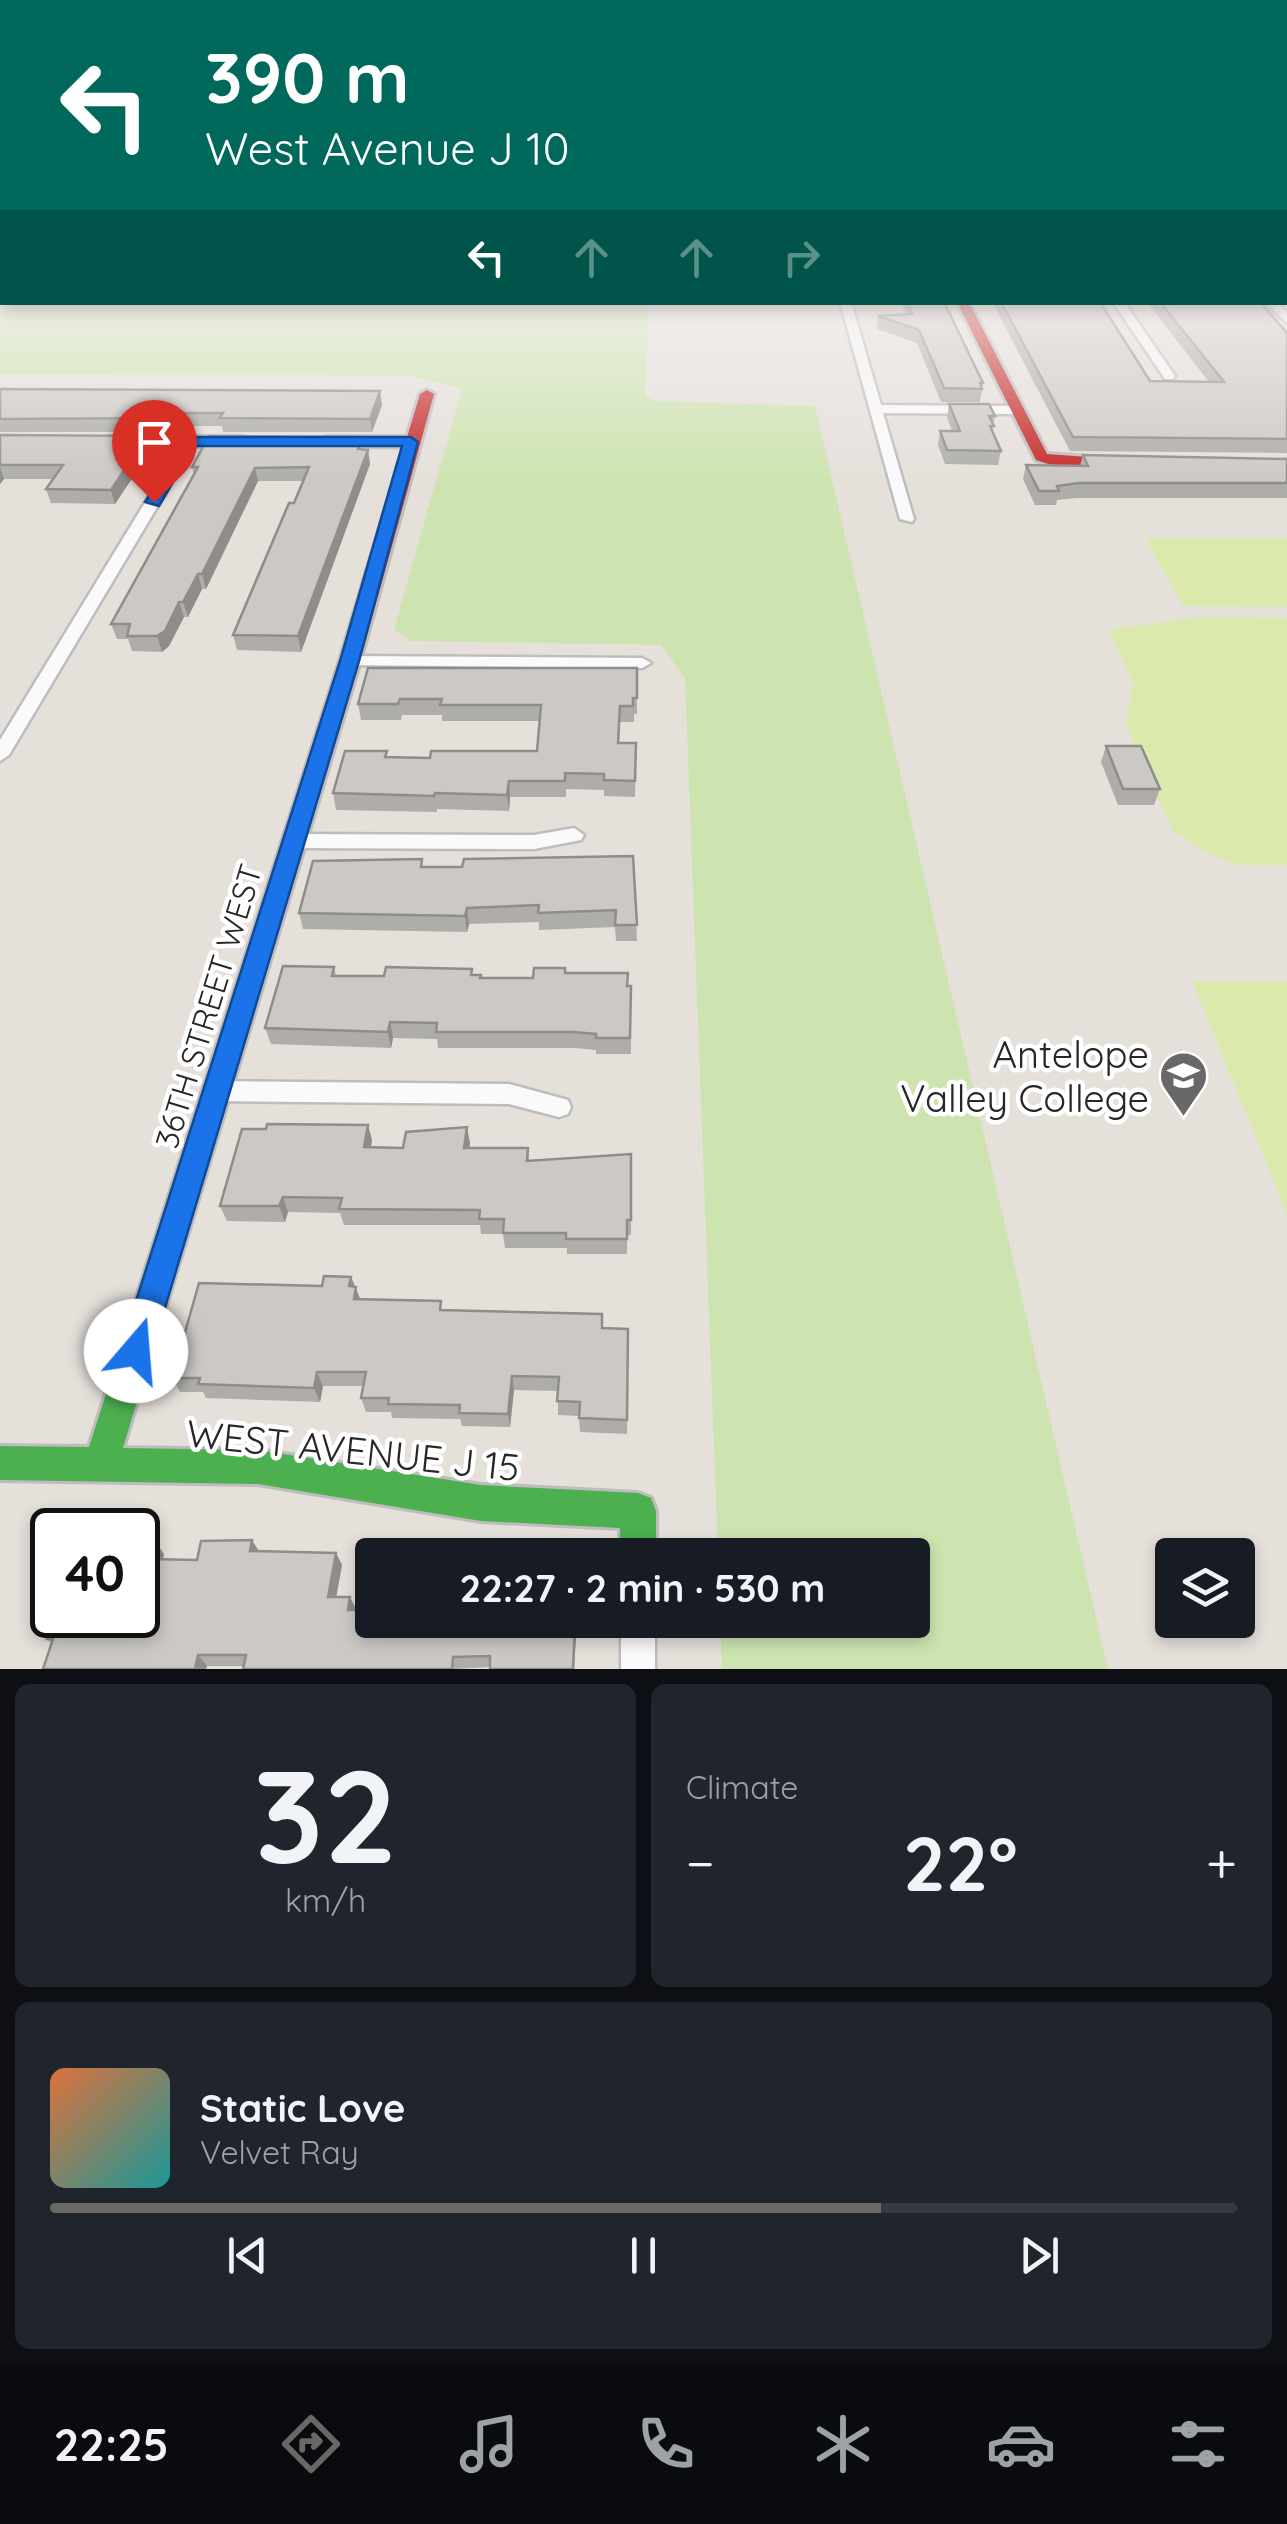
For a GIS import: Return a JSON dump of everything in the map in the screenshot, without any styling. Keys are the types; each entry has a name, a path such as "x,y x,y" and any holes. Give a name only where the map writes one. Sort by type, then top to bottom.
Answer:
{"street":[{"path":"853,328 907,520"},
{"path":"975,328 1041,457 1130,464"},
{"path":"1136,328 1169,376"},
{"name":"36TH STREET WEST","path":"101,1462 350,661 427,394"},
{"path":"876,409 1015,410"},
{"path":"95,441 263,442"},
{"path":"0,755 190,442"},
{"path":"300,442 411,442"},
{"path":"350,661 642,663"},
{"path":"292,841 534,842 574,834"},
{"path":"217,1091 509,1094 558,1107"},
{"name":"WEST AVENUE J 15","path":"0,1464 101,1462 258,1467 480,1504 638,1511 638,1538"},
{"path":"638,1638 638,1669"}],"green space":[{"path":"0,328 648,328 645,396 657,401 815,406 1108,1669 722,1669 721,1638 930,1638 930,1538 717,1538 685,679 661,645 410,641 394,629 462,389 408,375 0,374"},
{"path":"1145,538 1287,538 1287,607 1183,606"},
{"path":"1199,617 1287,618 1287,865 1237,865 1201,850 1173,831 1126,727 1133,683 1108,630"},
{"path":"1192,981 1287,981 1287,1215"}],"building":[{"path":"913,328 956,328 983,383 982,389 944,388 919,330"},
{"path":"1015,328 1116,328 1150,381 1224,382 1181,328 1283,328 1287,333 1287,439 1073,437"},
{"path":"0,389 380,391 370,419 220,418 223,413 163,413 159,418 0,419"},
{"path":"949,404 989,404 995,416 989,416 994,426 990,426 1001,451 947,450 940,431 960,431"},
{"path":"0,435 147,436 111,490 46,489 63,465 0,465"},
{"path":"209,436 363,437 358,449 368,450 298,636 233,635 289,503 294,503 309,467 255,468 202,574 198,574 183,602 179,602 165,631 157,636 127,636 130,624 111,624 198,467 192,467"},
{"path":"1083,455 1287,459 1287,483 1079,483 1057,486 1059,491 1039,491 1026,465 1088,466"},
{"path":"368,668 637,668 637,698 633,698 633,706 620,706 618,743 636,743 635,781 604,780 604,774 565,773 565,781 509,781 507,795 333,793 345,751 387,751 385,757 430,758 431,751 537,751 541,705 440,705 442,699 358,704"},
{"path":"1106,746 1141,746 1160,789 1123,789"},
{"path":"633,856 637,925 615,925 616,910 538,913 539,905 467,908 465,916 299,913 313,861 422,859 421,867 462,867 464,859"},
{"path":"283,966 334,967 332,976 384,976 386,967 472,969 471,975 481,975 480,978 533,978 534,968 565,968 565,973 628,973 630,1038 596,1038 596,1034 573,1032 436,1032 437,1023 390,1022 388,1032 265,1028"},
{"path":"267,1124 368,1125 364,1147 403,1148 406,1132 467,1127 464,1148 528,1148 527,1161 631,1154 631,1220 627,1220 627,1239 566,1239 566,1233 503,1233 504,1219 479,1219 480,1210 339,1209 342,1198 283,1197 279,1206 220,1206 242,1129 266,1129"},
{"path":"324,1276 351,1277 349,1286 356,1287 354,1299 441,1301 440,1310 602,1314 602,1328 628,1329 627,1420 579,1418 580,1402 557,1401 559,1377 512,1376 508,1414 459,1413 460,1405 388,1404 389,1398 361,1398 366,1372 317,1372 314,1388 198,1384 200,1378 172,1378 199,1283 322,1286"},
{"path":"252,1540 250,1551 336,1553 328,1597 350,1597 348,1610 355,1610 355,1638 574,1638 573,1669 490,1669 490,1656 453,1657 452,1669 243,1669 246,1655 198,1655 195,1669 43,1669 53,1639 47,1638 160,1638 160,1559 197,1560 201,1541"}],"traffic: fast":[{"path":"111,441 243,442"},
{"path":"326,442 411,442"},
{"path":"101,1462 249,987"},
{"path":"0,1463 258,1467 481,1503 638,1511 638,1538"}],"traffic: jam":[{"path":"976,328 1041,457 1058,462 1115,464"},
{"path":"249,987 350,661 427,394"}],"place":[{"name":"Antelope Valley College","path":"1184,1118"}],"route":[{"path":"136,1351 350,661 411,442 190,442 154,502"}]}
